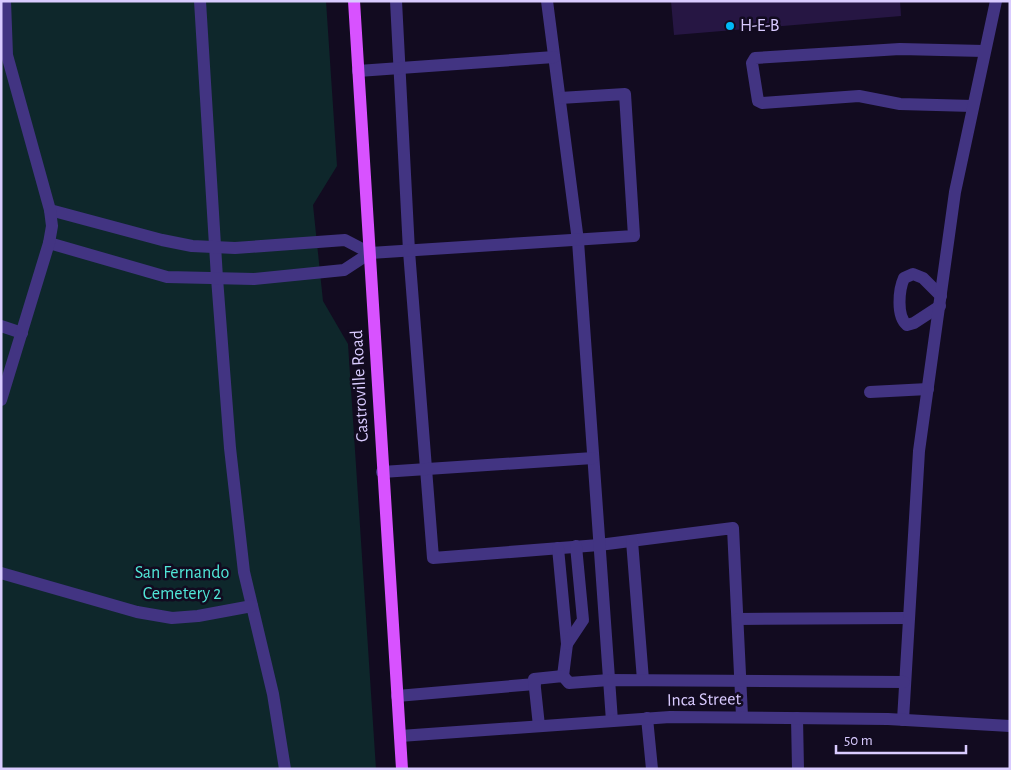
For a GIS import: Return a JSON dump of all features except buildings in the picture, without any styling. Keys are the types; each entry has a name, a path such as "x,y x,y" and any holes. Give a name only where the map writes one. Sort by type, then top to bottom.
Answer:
{"main road":[{"name":"Castroville Road","path":"354,1 402,769"}],"street":[{"path":"1,400 49,243 52,226 50,210 4,54 5,1"},
{"path":"200,1 217,278 232,467 244,572 273,694 284,769"},
{"path":"396,1 409,251 424,470 433,558 600,544 733,528 742,680 742,716"},
{"path":"547,1 578,241 612,721"},
{"path":"903,720 919,451 955,192 996,1"},
{"path":"973,106 900,104 859,96 767,104 758,100 752,63 755,58 900,49 984,51"},
{"path":"358,72 554,56"},
{"path":"49,243 166,277 254,279 344,270 370,254 634,236 625,94 560,98"},
{"path":"50,210 162,240 235,248 344,240 370,254"},
{"path":"1,326 22,332"},
{"path":"870,392 928,389"},
{"path":"382,472 593,458"},
{"path":"632,540 643,680"},
{"path":"567,644 583,620 576,546"},
{"path":"558,548 567,644 563,676 569,684 609,680 904,682"},
{"path":"1,573 137,612 172,618 198,616 252,606"},
{"path":"738,619 908,618"},
{"path":"539,726 534,678 563,676"},
{"path":"397,696 535,684"},
{"name":"Inca Street","path":"400,736 647,718 742,716 903,720 1010,726"},
{"path":"647,718 652,769"},
{"path":"797,718 798,769"}],"green space":[{"name":"San Fernando Cemetery 2","path":"1,1 326,1 337,166 313,205 323,301 348,344 376,769 1,769"}],"place":[{"name":"H-E-B","path":"730,26"}]}
